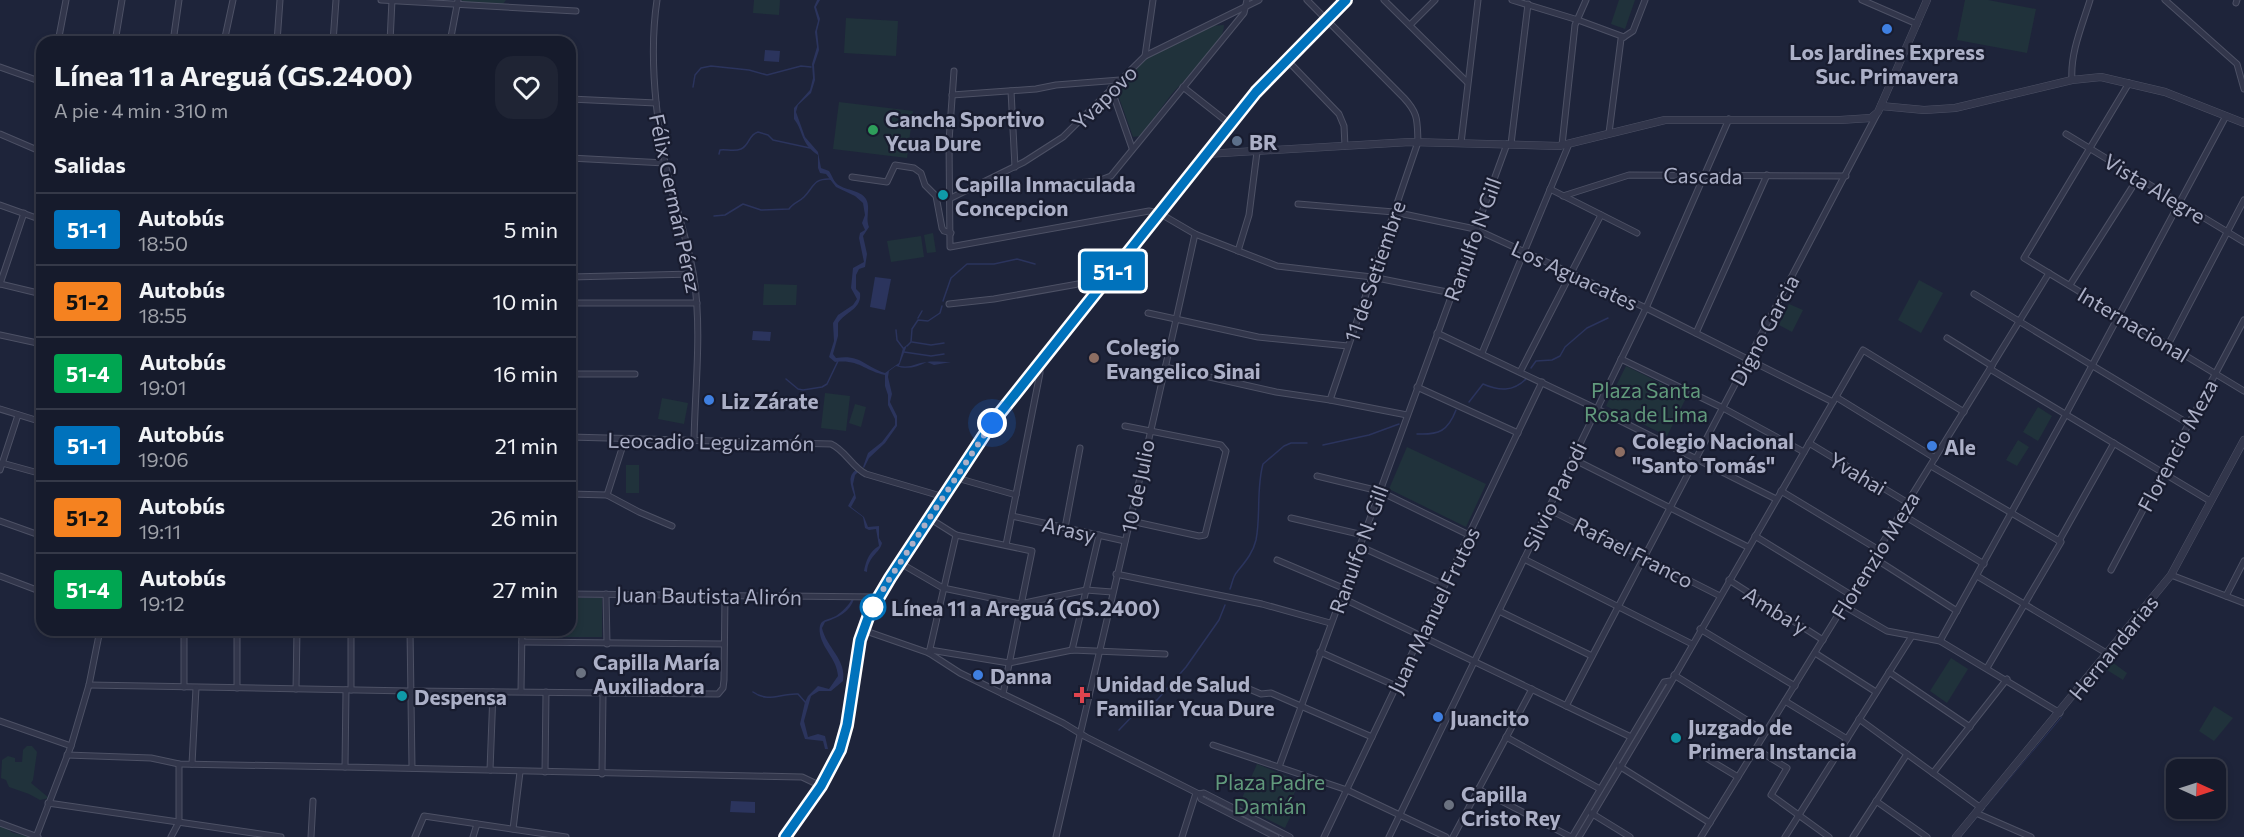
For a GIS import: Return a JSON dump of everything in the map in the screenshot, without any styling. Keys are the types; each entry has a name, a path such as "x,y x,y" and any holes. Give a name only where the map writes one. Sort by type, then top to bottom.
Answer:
{"main road":[{"path":"785,837 835,763 844,739 863,630 878,597 992,423 1230,124 1286,59 1346,0"}],"street":[{"path":"59,36 66,0"},
{"path":"116,36 122,0"},
{"path":"174,36 179,0"},
{"path":"225,36 233,0"},
{"path":"277,36 280,0"},
{"path":"333,36 336,0"},
{"path":"381,0 458,2 507,8 576,11"},
{"path":"390,36 392,0"},
{"path":"507,8 508,0"},
{"name":"Félix Germán Pérez","path":"657,0 653,37 656,103 665,163 693,274 697,303 693,441"},
{"path":"1145,56 1153,0"},
{"name":"Yvapovo","path":"951,198 1015,167 1063,137 1145,56 1246,3 1259,0"},
{"path":"1307,0 1414,108 1417,116 1418,142"},
{"path":"1384,0 1467,82"},
{"path":"1410,25 1435,0"},
{"path":"1461,143 1478,0"},
{"path":"1512,0 1624,37"},
{"path":"1482,353 1550,189 1566,144 1575,25 1586,0"},
{"path":"1609,133 1620,45 1624,37 1632,31 1645,0"},
{"path":"1862,0 1917,24"},
{"path":"1206,154 1418,142 1566,144 1665,120 1863,119 1875,116 1879,109 1927,0"},
{"path":"2072,80 2071,68 2074,53 2090,0"},
{"path":"2165,0 2237,64 2244,66"},
{"path":"451,36 458,2"},
{"path":"1047,186 1105,179 1119,166 1244,13 1246,3"},
{"name":"Ranulfo N Gill","path":"1437,333 1509,144 1528,4"},
{"path":"1286,59 1339,114 1344,126 1345,146"},
{"path":"2237,64 2244,89"},
{"path":"0,67 36,80"},
{"path":"954,71 950,141 950,247 1149,211 1159,213 1195,234 1277,266 1372,277 1452,293"},
{"path":"1879,109 1955,108 2072,80 2101,77 2176,96 2244,123"},
{"path":"952,95 1120,80"},
{"path":"1108,81 1132,148"},
{"path":"2090,148 2129,83"},
{"path":"1183,87 1230,124"},
{"path":"1011,91 1015,167"},
{"path":"576,99 656,103"},
{"name":"Digno Garcia","path":"1566,706 1846,176 1879,109"},
{"path":"1940,641 2120,315 2226,116"},
{"name":"Silvio Parodi","path":"1389,837 1646,308 1729,119"},
{"path":"0,134 36,149"},
{"name":"Vista Alegre","path":"2066,134 2244,242"},
{"name":"11 de Setiembre","path":"1330,400 1418,142"},
{"name":"Internacional","path":"2090,148 2024,258 2244,391"},
{"path":"1239,251 1250,208 1257,152"},
{"path":"576,158 665,163"},
{"path":"852,177 884,182 888,180 891,169 895,165 919,170 925,184 936,196 942,229 951,232"},
{"name":"Cascada","path":"1563,196 1629,175 1846,176"},
{"path":"1696,333 1767,176"},
{"path":"2070,285 2139,178"},
{"path":"1550,189 1637,233"},
{"path":"2168,345 2244,200"},
{"name":"Los Aguacates","path":"1298,204 1394,212 1475,229 1646,308 1834,400 1935,458"},
{"path":"0,205 36,218"},
{"path":"24,213 0,284 36,293"},
{"path":"1520,372 1601,215"},
{"name":"10 de Julio","path":"1056,837 1116,574 1131,521 1195,234"},
{"name":"Florenzio Meza","path":"1701,837 2049,273"},
{"path":"576,277 693,274"},
{"path":"949,304 994,299 1106,279"},
{"path":"1974,294 2189,424"},
{"path":"576,303 697,303"},
{"path":"1148,313 1258,337 1348,346"},
{"name":"Florencio Meza","path":"2110,570 2244,320"},
{"path":"1437,333 1542,382 1776,499"},
{"name":"Ranulfo N. Gill","path":"1279,767 1437,333"},
{"path":"0,337 36,343"},
{"path":"1947,338 2162,474 2210,501"},
{"path":"1478,789 1571,837 1590,812 1674,675 1863,350 1964,412"},
{"path":"1621,359 1723,408 1804,452"},
{"path":"1006,545 1040,373 1039,363"},
{"path":"1164,367 1276,392 1407,415"},
{"path":"576,374 635,374"},
{"name":"Juan Manuel Frutos","path":"1324,837 1542,382"},
{"path":"1417,387 1518,433"},
{"path":"0,409 36,420"},
{"path":"0,470 18,415"},
{"path":"1125,426 1221,445 1225,448 1226,453 1205,535 1199,536 1131,521"},
{"name":"Leocadio Leguizamón","path":"576,437 831,444 866,474 944,497"},
{"path":"607,495 625,439"},
{"name":"Hernandarias","path":"1956,837 2171,575 2244,440"},
{"name":"Yvahai","path":"1809,443 1908,503"},
{"path":"1987,668 2061,542 2059,541 2114,444"},
{"path":"1065,528 1080,448"},
{"path":"1572,459 1748,547"},
{"path":"3,463 36,472"},
{"path":"1931,466 2059,541"},
{"path":"1317,476 1379,491 1469,535"},
{"path":"957,478 1016,495"},
{"path":"1781,491 1879,550"},
{"path":"576,494 607,495 672,526"},
{"name":"Rafael Franco","path":"1548,509 1720,596"},
{"path":"1901,514 1984,564"},
{"name":"Arasy","path":"1012,516 1125,541"},
{"path":"929,518 956,535 1032,551 1003,694"},
{"path":"1291,518 1363,535"},
{"path":"0,521 36,534"},
{"path":"930,651 956,535"},
{"path":"1072,650 1099,536"},
{"path":"1755,536 1851,595"},
{"path":"1359,546 1445,585"},
{"path":"1874,558 1957,611"},
{"path":"1524,559 1692,644"},
{"path":"1277,560 1344,588"},
{"path":"2226,596 2244,561"},
{"path":"900,563 943,588 1020,604 1086,590 1112,592"},
{"path":"1116,574 1262,604 1330,623"},
{"path":"2171,575 2244,603"},
{"path":"0,576 36,590"},
{"path":"1977,576 2108,654"},
{"name":"Amba'y","path":"1729,580 1823,640"},
{"name":"Juan Bautista Alirón","path":"576,594 878,597"},
{"path":"606,594 607,644"},
{"path":"89,685 718,694 723,688 724,680 724,595"},
{"path":"1340,597 1631,737"},
{"path":"1844,606 1881,628 1940,641 2007,679 2060,713"},
{"path":"1499,610 1592,656"},
{"path":"1701,629 1795,686"},
{"path":"863,630 930,651 1009,663 1072,650 1165,654"},
{"path":"0,824 37,837 71,746 89,685 99,636"},
{"path":"184,636 184,687"},
{"path":"237,636 237,687"},
{"path":"296,689 297,636"},
{"path":"345,767 351,636"},
{"path":"410,636 412,768"},
{"path":"521,691 522,636"},
{"path":"1785,837 1912,636"},
{"path":"522,642 724,644"},
{"path":"930,651 960,673 1198,794 1201,799 1290,837"},
{"path":"1320,652 1396,686"},
{"path":"1815,653 1876,692"},
{"path":"1889,672 1970,727"},
{"path":"1674,675 1766,732"},
{"path":"1934,773 2007,679"},
{"path":"1579,837 1600,789 1618,766 1631,737 1664,682 1670,681"},
{"path":"1235,683 1261,694 1271,693 1372,737"},
{"path":"192,765 196,688"},
{"path":"1453,837 1532,689"},
{"path":"490,770 493,692"},
{"path":"545,772 546,692"},
{"path":"602,774 603,693"},
{"path":"1785,701 1847,739"},
{"path":"1859,719 1934,773 1979,810 2031,837"},
{"path":"0,721 71,746"},
{"path":"1506,737 1600,789"},
{"path":"1213,745 1347,790 1446,837"},
{"path":"1756,749 1787,768 1771,795 1829,837"},
{"path":"1853,837 1907,754"},
{"path":"67,755 151,758 192,765 412,768 810,780 821,786"},
{"path":"1703,756 1738,777"},
{"path":"171,837 179,822 179,764"},
{"path":"1618,766 1710,823"},
{"path":"513,829 520,772"},
{"path":"1182,837 1198,794"},
{"path":"311,837 313,801"},
{"path":"1876,801 1927,837"},
{"path":"48,803 280,837"},
{"path":"1590,812 1630,837"},
{"path":"415,837 424,816 566,837"},
{"path":"473,837 477,824"},
{"path":"1263,827 1276,837"}],"green space":[{"path":"461,0 506,0 503,4"},
{"path":"754,0 780,0 779,15 753,13"},
{"path":"1619,0 1635,0 1625,29 1611,24"},
{"path":"1965,0 1988,0 2036,9 2027,53 1957,40"},
{"path":"846,18 898,21 896,56 844,53"},
{"path":"1224,25 1218,43 1203,62 1171,95 1141,136 1133,137 1117,92 1123,80 1147,58 1207,26"},
{"name":"Cancha Sportivo Ycua Dure","path":"839,102 913,111 907,158 833,149"},
{"path":"933,233 936,252 927,253 924,235"},
{"path":"921,236 924,257 891,262 887,241"},
{"path":"1919,280 1943,293 1921,333 1898,320"},
{"path":"764,284 797,285 796,305 763,305"},
{"path":"1789,304 1803,310 1792,332 1779,325"},
{"name":"Plaza Santa Rosa de Lima","path":"1626,366 1687,396 1667,436 1606,406"},
{"path":"825,393 850,396 846,431 821,428"},
{"path":"662,398 688,403 684,424 658,419"},
{"path":"855,404 866,407 861,427 849,423"},
{"path":"2038,407 2052,416 2038,441 2023,432"},
{"path":"2018,440 2029,447 2017,466 2006,460"},
{"path":"1407,447 1486,484 1466,527 1389,489"},
{"path":"626,465 639,465 639,493 626,493"},
{"path":"576,598 602,598 602,637 526,637 576,636"},
{"path":"1951,658 1968,669 1947,703 1930,691"},
{"path":"2112,662 2127,673 2123,680 2107,670"},
{"path":"2214,706 2233,718 2214,741 2199,731"},
{"path":"27,746 32,746 37,752 31,783 49,798 40,800 9,787 6,780 1,778 2,760 8,756 15,758 15,762 22,762 23,750"},
{"name":"Plaza Padre Damián","path":"1257,764 1299,781 1291,802 1296,805 1285,828 1239,805"},
{"path":"0,824 13,833 32,837 0,837"}],"water":[{"path":"817,0 820,0 816,7 820,19 817,31 819,50 814,65 815,80 811,93 798,105 796,112 805,137 818,152 821,168 829,171 839,186 860,193 866,199 869,227 863,236 867,254 865,267 859,269 856,275 856,289 860,293 859,303 838,323 838,336 833,354 836,358 857,359 885,373 899,363 903,348 907,345 899,366 927,362 912,367 896,366 889,371 892,394 890,402 897,416 897,426 885,443 869,458 864,468 868,453 882,442 895,425 895,419 888,405 885,375 850,362 835,362 829,357 834,341 833,323 838,315 853,305 857,299 851,288 853,268 864,262 859,238 860,233 865,230 862,223 865,215 863,203 855,196 836,187 826,174 820,173 818,155 805,142 794,119 794,108 810,90 813,78 812,64 817,47 815,32 818,21 814,7"},
{"path":"765,50 780,51 779,62 764,61"},
{"path":"875,277 891,279 885,310 870,307"},
{"path":"753,331 771,332 770,341 752,340"},
{"path":"927,362 935,362 951,362 934,365"},
{"path":"856,470 858,472 853,484 856,498 851,507 864,517 868,527 879,526 879,538 882,543 869,562 867,572 864,571 867,560 873,550 879,546 876,529 865,528 863,517 848,506 854,495 851,475"},
{"path":"854,599 852,604 846,611 825,622 822,628 842,667 843,681 831,691 819,691 811,696 804,721 808,737 818,734 825,736 828,749 825,749 823,741 805,739 800,724 808,696 818,686 829,689 838,676 822,640 820,625 841,612"},
{"path":"2061,717 2062,717 1961,837"},
{"path":"731,801 755,802 755,813 730,812"}],"waterway":[{"path":"693,87 695,75 701,68 711,66 749,70 767,75 801,66 811,67"},
{"path":"719,154 720,150 741,149 752,135 758,132 768,135 773,140 810,148"},
{"path":"714,216 725,215 743,204 761,210 789,209 804,197 814,184 821,180 831,179"},
{"path":"943,301 951,278 967,264 994,264 1017,259 1035,264"},
{"path":"907,346 911,342 912,329 918,320 928,321 940,313 942,306"},
{"path":"918,318 922,311"},
{"path":"1531,368 1536,361 1552,360 1560,356 1565,347 1587,328 1608,318"},
{"path":"896,330 897,340 903,348"},
{"path":"912,342 931,345 944,343"},
{"path":"904,352 931,356 944,354"},
{"path":"786,379 798,389 822,387 827,384 838,361"},
{"path":"1469,402 1483,384 1506,389 1526,379"},
{"path":"1417,434 1431,434 1442,430 1450,423 1456,410"},
{"path":"1323,445 1369,435 1399,424"},
{"path":"1230,589 1234,576 1255,545 1263,464 1284,446 1291,443 1307,443"},
{"path":"1119,730 1142,706 1157,700 1186,667 1219,620 1225,605"},
{"path":"753,692 764,697 798,694 806,703"}],"bus line":[{"name":"51-1","path":"785,837 821,786 840,750 847,725 860,640 870,612 992,423 1256,92 1346,0"}],"place":[{"name":"Los Jardines Express Suc. Primavera","path":"1887,29"},
{"name":"Cancha Sportivo Ycua Dure","path":"873,130"},
{"name":"BR","path":"1237,141"},
{"name":"Capilla Inmaculada Concepcion","path":"943,195"},
{"name":"Colegio Evangelico Sinai","path":"1094,358"},
{"name":"Liz Zárate","path":"709,400"},
{"name":"Ale","path":"1932,446"},
{"name":"Colegio Nacional \"Santo Tomás\"","path":"1620,452"},
{"name":"Línea 11 a Areguá (GS.2400)","path":"873,607"},
{"name":"Capilla María Auxiliadora","path":"581,673"},
{"name":"Danna","path":"978,675"},
{"name":"Unidad de Salud Familiar Ycua Dure","path":"1082,695"},
{"name":"Despensa","path":"402,696"},
{"name":"Juancito","path":"1438,717"},
{"name":"Juzgado de Primera Instancia","path":"1676,738"},
{"name":"Capilla Cristo Rey","path":"1449,805"}],"route":[{"path":"873,607 870,612 992,423"}]}
